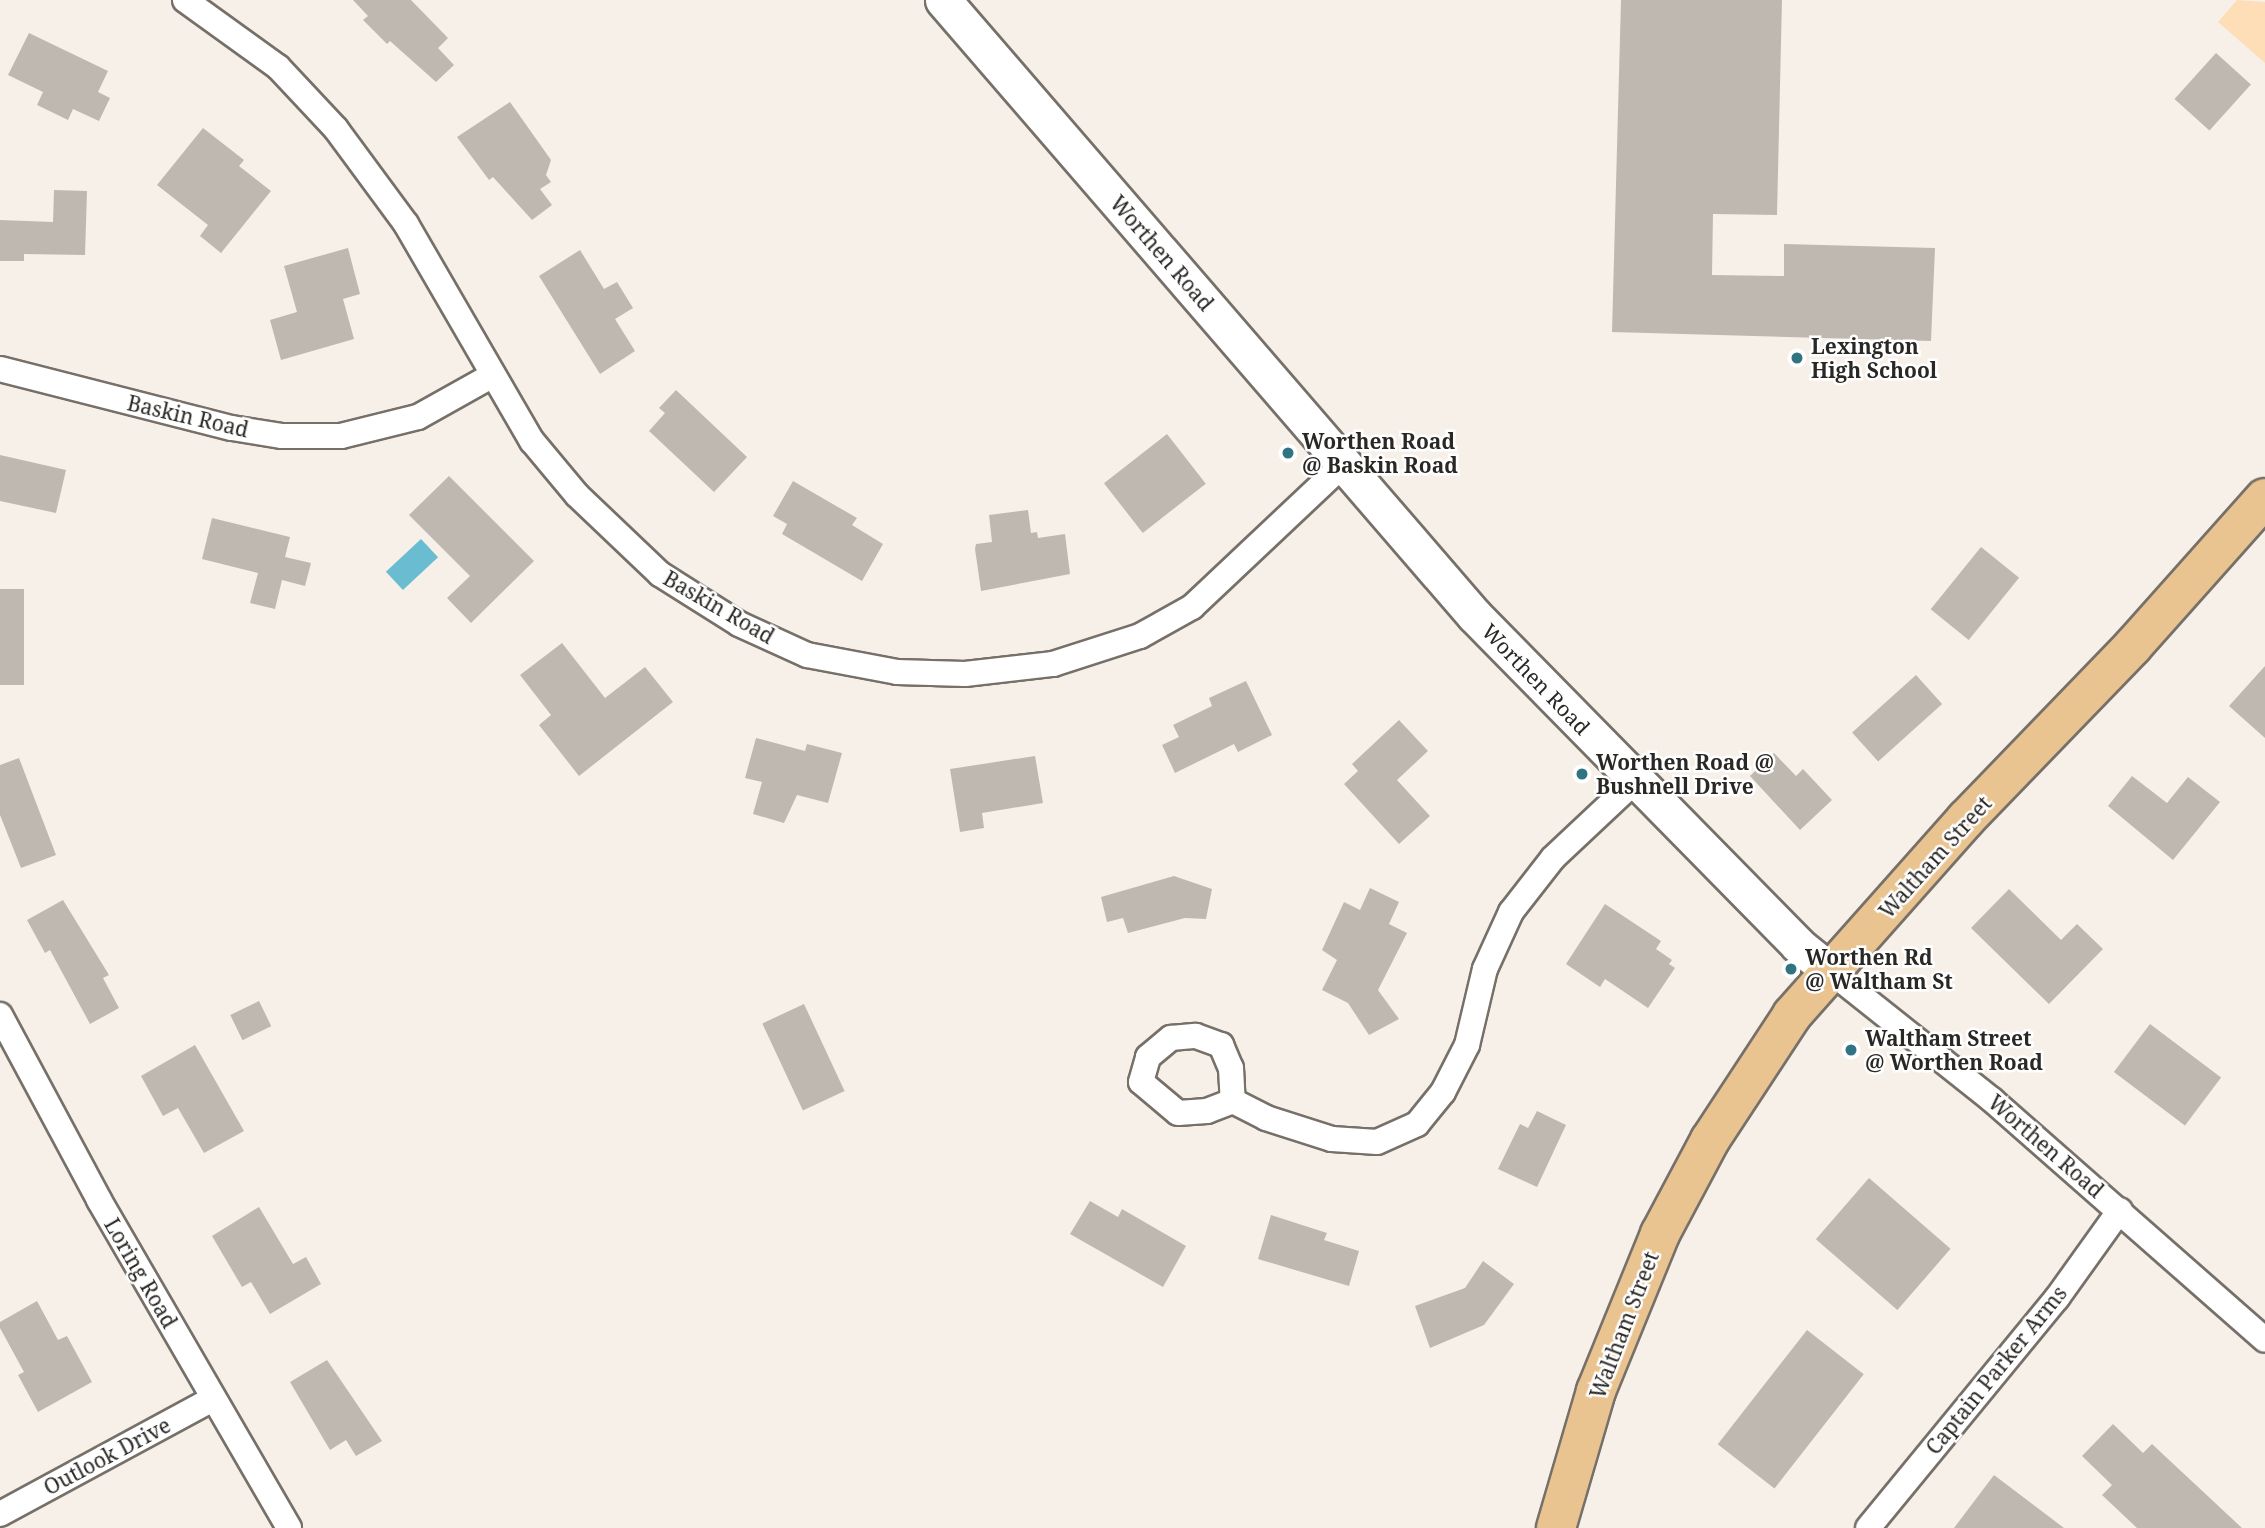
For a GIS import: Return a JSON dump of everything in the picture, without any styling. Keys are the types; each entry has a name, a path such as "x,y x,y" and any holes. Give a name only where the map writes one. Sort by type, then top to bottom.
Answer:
{"main road":[{"name":"Worthen Road","path":"943,0 1474,615 1797,945 1830,971"},
{"name":"Waltham Street","path":"1556,1528 1596,1391 1660,1234 1710,1140 1793,1015 1830,971 2265,498"}],"street":[{"name":"Baskin Road","path":"185,0 278,67 336,129 405,224 532,440 577,495 660,574 739,624 807,655 897,672 965,674 1037,667 1140,636 1192,607 1343,464"},
{"name":"Baskin Road","path":"0,369 232,428 282,436 341,436 418,416 494,375"},
{"path":"1233,1101 1266,1118 1332,1139 1377,1142 1417,1124 1443,1093 1466,1045 1485,969 1511,912 1553,858 1636,780"},
{"name":"Worthen Road","path":"1830,971 1979,1088 2265,1340"},
{"name":"Loring Road","path":"0,1015 99,1200 289,1528"},
{"name":"Captain Parker Arms","path":"1868,1528 2057,1298 2120,1210"},
{"name":"Outlook Drive","path":"0,1514 213,1399"}],"shaded area":[{"path":"2237,0 2265,2 2265,63 2218,22"}],"water":[{"path":"421,539 438,557 403,590 386,572"}],"building":[{"path":"353,0 411,0 448,38 438,48 454,65 436,82 390,41 387,44 363,20 368,16"},
{"path":"1621,0 1782,0 1777,215 1713,214 1712,275 1784,276 1784,244 1935,248 1931,341 1612,332"},
{"path":"29,33 108,71 98,92 110,98 99,121 73,109 68,120 37,105 43,92 8,75"},
{"path":"2216,53 2251,84 2209,131 2175,99"},
{"path":"510,102 551,160 546,175 551,182 540,189 552,205 532,220 493,177 489,180 457,137"},
{"path":"203,128 244,160 239,166 271,191 221,253 200,236 208,225 157,185"},
{"path":"54,190 87,191 85,255 24,254 24,261 0,261 0,220 53,222"},
{"path":"348,248 360,294 343,299 354,339 281,360 270,320 297,312 284,266"},
{"path":"580,250 604,289 617,282 633,308 615,319 635,351 600,374 539,276"},
{"path":"676,390 747,457 714,492 649,431 665,413 659,408"},
{"path":"1167,434 1206,484 1143,533 1104,483"},
{"path":"0,455 66,470 56,513 0,501"},
{"path":"449,476 534,561 471,623 447,598 470,576 409,515"},
{"path":"793,481 857,518 852,525 883,544 862,581 782,534 787,524 773,516"},
{"path":"1028,510 1031,533 1037,532 1038,538 1065,534 1070,574 981,591 975,549 976,544 992,542 989,515"},
{"path":"212,518 290,537 285,557 311,563 305,586 282,580 275,609 250,603 258,573 202,559"},
{"path":"1981,547 2019,578 1969,640 1931,609"},
{"path":"0,589 24,589 24,685 0,685"},
{"path":"562,643 605,698 645,667 673,702 579,776 539,725 551,715 520,675"},
{"path":"2265,666 2265,738 2229,706"},
{"path":"1916,675 1942,704 1878,762 1852,733"},
{"path":"1246,681 1272,735 1238,752 1234,744 1175,773 1162,745 1179,737 1173,725 1212,706 1209,698"},
{"path":"1399,720 1428,751 1397,780 1430,816 1399,844 1344,784 1358,771 1352,764"},
{"path":"756,738 805,751 807,744 842,753 828,803 797,795 784,823 753,814 762,782 745,778"},
{"path":"1774,753 1796,776 1803,769 1832,800 1800,830 1750,776"},
{"path":"1035,756 1043,803 982,813 984,828 960,832 950,769"},
{"path":"19,758 56,855 21,868 0,815 0,765"},
{"path":"2132,776 2167,803 2188,777 2220,802 2173,860 2108,806"},
{"path":"1174,876 1212,889 1206,919 1185,918 1128,933 1123,918 1107,922 1101,897"},
{"path":"1370,888 1399,902 1389,924 1407,933 1378,990 1399,1019 1369,1035 1348,1003 1322,990 1337,960 1322,950 1344,902 1360,910"},
{"path":"2009,889 2061,940 2077,924 2103,949 2049,1004 1971,928"},
{"path":"63,900 109,975 103,978 119,1008 90,1024 50,950 45,953 27,920"},
{"path":"1605,904 1661,941 1656,949 1672,960 1669,964 1675,968 1648,1008 1605,979 1600,987 1566,964"},
{"path":"259,1001 271,1026 243,1040 230,1015"},
{"path":"804,1004 845,1091 803,1110 762,1023"},
{"path":"2150,1024 2221,1078 2185,1125 2114,1072"},
{"path":"195,1045 244,1131 204,1153 178,1108 163,1116 141,1076"},
{"path":"1537,1111 1566,1125 1537,1187 1498,1169 1520,1124 1528,1128"},
{"path":"1869,1178 1951,1249 1897,1310 1816,1239"},
{"path":"1090,1201 1118,1217 1122,1209 1186,1246 1163,1287 1070,1234"},
{"path":"259,1207 293,1264 306,1257 321,1284 270,1314 251,1282 242,1287 212,1236"},
{"path":"1271,1215 1327,1233 1324,1240 1359,1251 1349,1286 1258,1259"},
{"path":"1483,1261 1514,1284 1484,1325 1430,1348 1415,1306 1465,1288"},
{"path":"37,1301 58,1340 67,1336 92,1382 38,1412 18,1375 24,1372 0,1328 0,1322"},
{"path":"1807,1330 1864,1374 1774,1489 1718,1444"},
{"path":"327,1360 382,1441 356,1456 346,1440 330,1450 290,1382"},
{"path":"2113,1424 2143,1453 2152,1444 2242,1528 2137,1528 2102,1495 2112,1485 2082,1456"},
{"path":"1994,1475 2064,1528 1954,1528"}],"place":[{"name":"Lexington High School","path":"1797,358"},
{"name":"Worthen Road @ Baskin Road","path":"1288,453"},
{"name":"Worthen Road @ Bushnell Drive","path":"1582,774"},
{"name":"Worthen Rd @ Waltham St","path":"1791,969"},
{"name":"Waltham Street @ Worthen Road","path":"1851,1050"}]}
